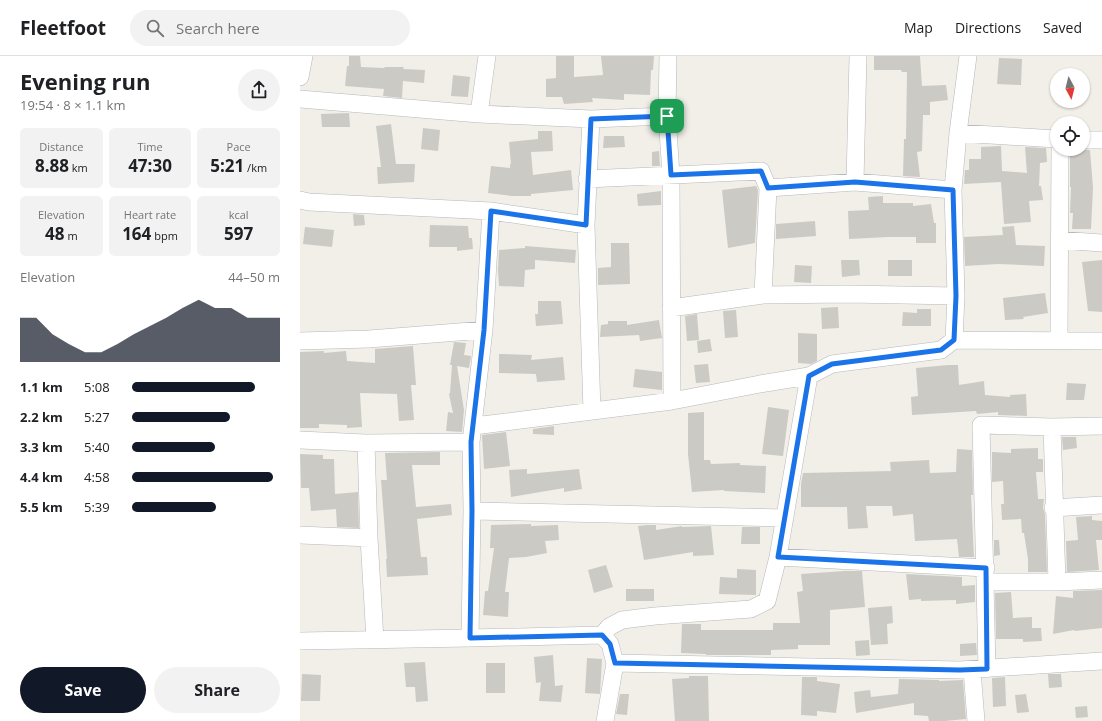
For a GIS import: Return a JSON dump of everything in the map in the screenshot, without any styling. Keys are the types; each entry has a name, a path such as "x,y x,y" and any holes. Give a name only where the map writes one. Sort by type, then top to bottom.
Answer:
{"street":[{"path":"300,77 304,56"},
{"path":"479,114 487,56"},
{"path":"668,56 667,116 671,175 672,401"},
{"path":"855,182 858,56"},
{"path":"954,340 956,296 953,190 958,133 968,56"},
{"path":"300,99 479,114 591,119 667,116"},
{"path":"591,119 586,225 592,411"},
{"path":"958,133 1050,139"},
{"path":"1090,140 1102,140"},
{"path":"1059,340 1060,156"},
{"path":"588,179 761,171 768,188 763,295"},
{"path":"768,188 855,182 953,190"},
{"path":"300,200 308,202 491,211 586,225"},
{"path":"470,638 472,434 484,330 491,211"},
{"path":"1059,240 1102,243"},
{"path":"671,308 763,295 848,294 956,296"},
{"path":"300,341 369,339 484,330"},
{"path":"300,440 366,443 472,434 592,411 672,401 809,376 832,364 941,350 954,340 1102,341"},
{"path":"300,641 602,635 609,627 622,620 751,609 767,601 778,557 809,376"},
{"path":"976,721 986,575 981,425 1052,427 1102,426"},
{"path":"1052,427 1056,582"},
{"path":"366,443 369,538 375,640"},
{"path":"1053,508 1102,505"},
{"path":"472,511 785,518"},
{"path":"300,535 369,538"},
{"path":"778,557 1056,582 1102,580"},
{"path":"602,635 610,644 615,663 605,721"},
{"path":"615,663 979,669 1102,661"}],"building":[{"path":"349,56 360,56 361,67 404,67 403,69 425,70 424,83 403,81 402,98 383,96 384,89 345,86 347,66 349,66"},
{"path":"556,56 574,56 574,77 603,75 601,56 654,56 653,70 651,70 650,95 624,94 624,100 592,98 593,102 564,104 562,97 546,97 546,79 556,78"},
{"path":"874,56 920,56 922,86 946,85 948,100 930,102 930,115 923,115 922,151 917,152 920,177 903,176 904,139 906,139 907,72 902,72 901,70 874,70"},
{"path":"999,58 1022,59 1021,85 997,84"},
{"path":"453,75 470,77 468,97 451,96"},
{"path":"349,113 350,127 322,127 321,114"},
{"path":"391,124 396,164 415,164 414,182 378,184 377,167 381,167 376,126"},
{"path":"423,128 440,130 438,151 421,149"},
{"path":"538,131 552,131 553,151 531,152 533,175 571,170 573,190 531,194 531,196 511,196 488,193 491,166 510,168 509,142 538,139"},
{"path":"604,136 624,136 625,147 603,148"},
{"path":"1001,146 1002,171 1027,173 1025,147 1046,148 1047,162 1040,163 1039,186 1041,186 1043,200 1029,201 1031,222 1004,224 1001,182 964,184 965,170 969,170 969,159 981,159 981,147"},
{"path":"1090,150 1093,188 1091,229 1072,229 1073,213 1070,213 1070,156 1090,156"},
{"path":"659,151 660,166 652,166 652,152"},
{"path":"756,186 758,190 755,243 728,248 722,190"},
{"path":"661,191 661,205 638,206 637,194"},
{"path":"883,196 883,203 913,203 913,206 931,204 934,223 936,223 936,243 916,243 916,237 849,239 848,211 869,210 868,197"},
{"path":"353,214 364,215 365,225 354,226"},
{"path":"815,221 816,236 776,239 776,224"},
{"path":"430,225 468,226 469,238 472,238 473,249 457,251 457,247 429,247"},
{"path":"1014,226 1016,245 1045,246 1044,266 998,264 965,266 964,237 1003,235 1002,227"},
{"path":"305,227 334,230 332,247 303,244"},
{"path":"611,243 629,243 630,284 598,285 598,268 611,267"},
{"path":"525,246 576,250 575,263 535,260 535,269 525,270 524,287 499,286 499,250 525,248"},
{"path":"841,260 859,260 860,275 842,277"},
{"path":"888,260 912,260 912,276 888,276"},
{"path":"1102,260 1102,312 1088,311 1082,262"},
{"path":"795,265 812,266 811,283 794,282"},
{"path":"1045,293 1048,313 1023,317 1024,319 1005,320 1003,298"},
{"path":"538,301 561,301 563,324 536,326 535,314 538,314"},
{"path":"838,307 839,328 822,329 821,308"},
{"path":"917,309 931,309 931,326 902,326 903,312 917,313"},
{"path":"736,310 738,337 725,338 723,311"},
{"path":"697,314 699,340 687,341 685,316"},
{"path":"659,320 662,338 640,341 639,335 600,337 601,325 608,324 608,321 627,321 627,325"},
{"path":"798,333 817,334 817,361 811,364 798,363"},
{"path":"710,339 712,351 698,353 697,341"},
{"path":"454,342 466,343 464,355 471,356 469,368 457,366 464,410 462,432 446,431 448,412 453,413 449,394 452,365 450,365"},
{"path":"413,346 416,385 411,385 414,420 399,421 397,394 360,393 362,427 347,428 347,425 319,424 319,428 300,428 300,352 324,351 324,353 346,351 347,361 375,363 375,349"},
{"path":"499,354 532,355 531,360 563,357 565,380 537,382 536,374 499,373"},
{"path":"708,364 710,382 696,383 694,365"},
{"path":"958,365 959,385 984,381 985,395 1010,397 1010,395 1026,394 1027,416 998,415 998,412 977,414 976,411 912,415 911,397 918,396 916,368"},
{"path":"635,369 662,372 662,390 633,387"},
{"path":"1067,383 1086,384 1084,400 1066,400"},
{"path":"768,407 789,410 783,456 762,454"},
{"path":"704,412 704,460 710,460 711,464 740,463 740,465 766,466 765,493 724,490 692,492 688,454 688,413"},
{"path":"554,426 554,435 533,434 533,429"},
{"path":"506,432 510,466 484,469 482,435"},
{"path":"1062,437 1076,437 1077,448 1063,450"},
{"path":"1038,448 1038,459 1043,459 1043,472 1036,472 1038,499 1044,499 1043,508 1045,514 1047,572 1028,572 1028,559 1024,533 1022,533 1021,519 1002,520 1001,504 1004,504 1003,481 992,482 992,452 1011,453 1011,449"},
{"path":"957,449 972,450 973,495 971,495 974,557 959,557 957,539 915,541 913,514 893,516 892,506 866,506 868,528 848,529 847,507 801,507 801,484 803,473 891,471 890,462 929,460 930,473 956,472"},
{"path":"440,452 440,465 412,465 416,507 451,504 452,515 417,519 421,557 427,557 428,575 387,577 381,480 387,480 385,453"},
{"path":"300,454 323,455 323,459 334,459 335,494 358,492 359,528 337,527 336,509 311,511 309,488 301,488"},
{"path":"527,469 527,474 579,469 582,489 564,492 564,488 511,497 509,470"},
{"path":"1092,516 1092,520 1102,521 1102,540 1096,540 1099,570 1067,572 1066,541 1078,540 1076,517"},
{"path":"531,524 531,526 558,525 559,540 545,541 547,553 526,557 509,558 505,592 509,592 508,617 483,615 485,591 488,591 494,548 490,548 491,525"},
{"path":"656,525 656,530 682,526 711,526 714,555 693,556 693,552 644,560 638,526"},
{"path":"742,527 760,527 760,544 741,544"},
{"path":"994,540 999,540 1000,555 994,556"},
{"path":"606,565 613,587 594,593 588,570"},
{"path":"737,569 756,570 756,595 719,594 720,577 737,578"},
{"path":"862,571 865,607 830,610 830,645 798,645 798,649 771,650 771,655 706,655 681,653 682,624 701,624 701,630 773,630 773,623 800,623 797,592 803,591 801,574"},
{"path":"906,574 962,577 962,586 975,585 975,602 956,604 956,600 909,600"},
{"path":"626,589 654,589 654,601 626,601"},
{"path":"1102,590 1102,628 1074,630 1053,634 1056,596 1073,598 1073,591"},
{"path":"1011,592 1013,618 1032,617 1032,628 1041,628 1042,641 1023,642 1023,639 996,639 995,593"},
{"path":"892,606 893,623 887,624 888,644 871,645 868,608"},
{"path":"869,640 870,655 856,656 855,641"},
{"path":"976,643 977,655 960,656 960,644"},
{"path":"553,655 555,686 563,685 561,702 539,701 541,682 536,683 534,657"},
{"path":"587,658 602,659 600,694 585,693"},
{"path":"425,662 428,701 416,702 415,687 406,687 404,663"},
{"path":"486,663 505,663 505,693 486,693"},
{"path":"302,674 321,675 320,701 301,701"},
{"path":"1048,674 1061,674 1062,687 1049,688"},
{"path":"689,676 708,676 709,721 675,721 672,679 689,678"},
{"path":"802,677 817,677 817,681 840,684 836,713 817,711 817,716 801,715"},
{"path":"1005,677 1006,706 993,707 992,678"},
{"path":"899,679 939,681 963,680 966,719 929,721 928,716 914,715 914,703 856,713 854,692 870,690 871,697 898,694"},
{"path":"620,694 629,694 627,715 616,714"},
{"path":"1026,694 1029,712 1017,713 1015,695"},
{"path":"1087,706 1088,717 1076,718 1075,707"}],"route":[{"path":"667,116 671,175 761,171 768,188 855,182 953,190 956,296 954,340 941,350 832,364 809,376 778,557 986,568 987,669 960,670 615,663 610,644 602,635 470,638 472,511 471,442 484,330 491,211 586,225 591,119 667,116"}]}
